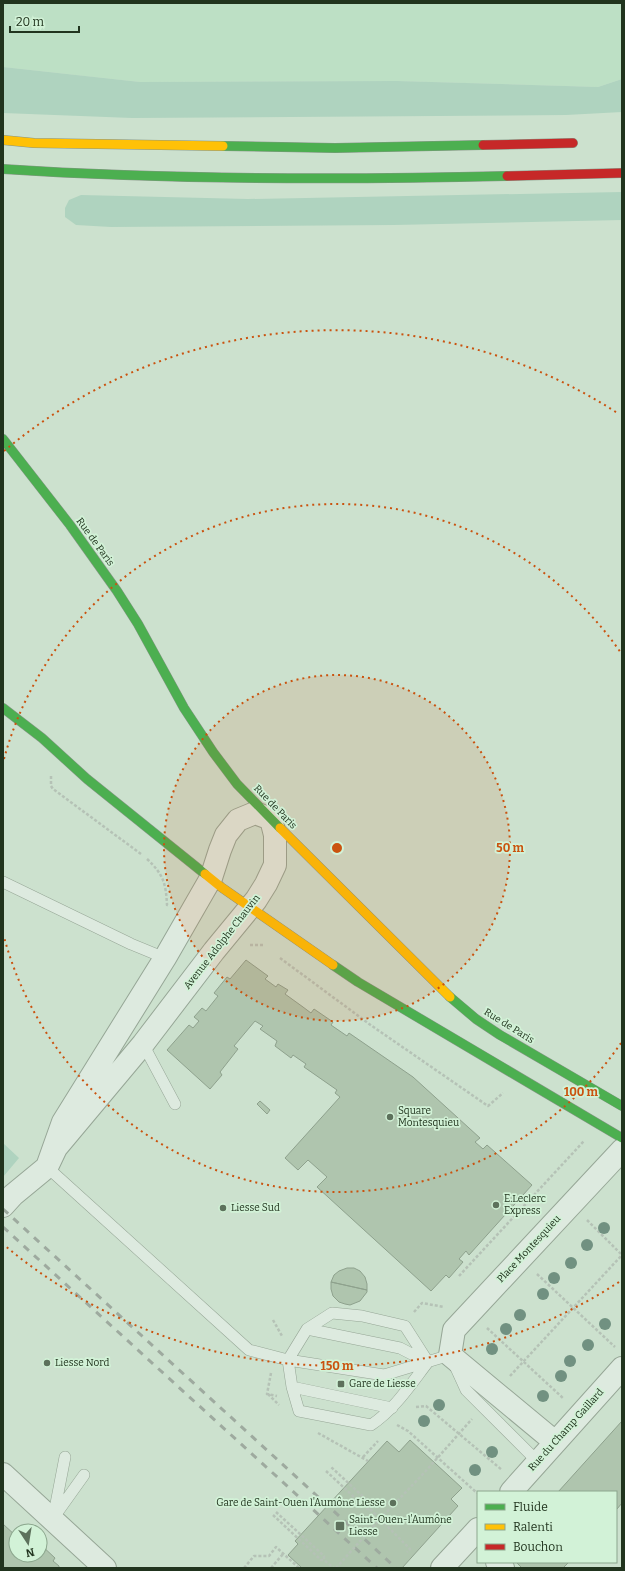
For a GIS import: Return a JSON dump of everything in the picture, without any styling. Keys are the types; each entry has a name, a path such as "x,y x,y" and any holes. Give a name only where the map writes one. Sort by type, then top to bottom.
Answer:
{"main road":[{"path":"3,140 42,143 335,148 573,143"},
{"path":"3,169 70,175 158,178 326,180 622,173"},
{"name":"Rue de Paris","path":"3,439 79,537 109,579 132,615 177,696 218,760 237,784 441,990 476,1019 500,1035 622,1106"},
{"path":"3,708 42,738 87,779 211,878 358,982 622,1138"}],"street":[{"path":"52,1157 63,1122 165,958 211,878 226,835 238,820 255,813 271,819"},
{"name":"Avenue Adolphe Chauvin","path":"8,1201 52,1157 251,907 266,884 275,865 275,835 271,819"},
{"name":"Place Montesquieu","path":"450,1355 454,1330 622,1150"},
{"path":"450,1355 556,1442"},
{"name":"Rue du Champ Gaillard","path":"508,1482 538,1462 619,1369"},
{"path":"3,1474 105,1568"},
{"path":"442,1568 473,1539"}],"lane":[{"path":"3,882 131,944 165,958"},
{"path":"143,1044 175,1104"},
{"path":"52,1157 249,1350 288,1360 384,1375 450,1355 466,1390 538,1462"},
{"path":"332,1313 362,1316 405,1326 428,1362 384,1417 372,1425 299,1411 292,1388 288,1360 307,1329 332,1313"},
{"path":"307,1329 400,1348 428,1362"},
{"path":"292,1388 392,1408"},
{"path":"53,1519 65,1457"},
{"path":"53,1519 84,1475"}],"path":[{"path":"50,770 51,786 53,789 146,858 157,868 165,883 167,905 174,908 187,920"},
{"path":"245,948 251,944 262,945 268,950"},
{"path":"275,954 372,1026 488,1106 505,1092"},
{"path":"459,1276 587,1138"},
{"path":"507,1379 622,1255 584,1217"},
{"path":"520,1259 573,1308 619,1369"},
{"path":"469,1264 473,1267"},
{"path":"471,1313 565,1401"},
{"path":"273,1320 282,1336"},
{"path":"414,1408 426,1406 459,1434 508,1482"},
{"path":"384,1417 408,1431 477,1493"},
{"path":"276,1512 335,1568 473,1418"},
{"path":"330,1466 371,1504 370,1509"},
{"path":"326,1471 366,1508 370,1509 380,1518 410,1549 407,1552"},
{"path":"273,1516 321,1560 324,1558"},
{"path":"244,1568 254,1556 269,1556 276,1547 299,1568"},
{"path":"271,1568 284,1554"}],"green space":[{"path":"3,3 622,3 622,79 598,87 397,81 140,82 3,67"},
{"path":"3,67 140,82 397,81 598,87 622,79 622,112 566,115 132,118 3,113"},
{"path":"622,192 622,220 394,225 111,227 76,225 65,217 65,208 69,200 81,195 248,199"},
{"path":"3,1143 19,1158 3,1177"}],"building":[{"name":"Square Montesquieu","path":"246,960 268,976 265,979 276,987 278,984 288,990 285,994 311,1013 314,1009 333,1022 331,1025 347,1036 349,1033 413,1077 480,1138 475,1142 483,1149 487,1145 532,1185 469,1255 466,1251 459,1259 463,1262 449,1278 446,1275 431,1291 317,1187 327,1177 308,1160 298,1170 285,1158 340,1097 335,1093 337,1090 304,1067 306,1064 293,1055 291,1058 275,1046 277,1041 260,1029 263,1026 255,1021 234,1046 238,1049 220,1072 222,1075 210,1089 167,1050 189,1025 193,1028 199,1021 194,1017 202,1008 206,1011 218,996 214,993 227,977 230,979"},
{"path":"260,1101 270,1110 267,1114 257,1104"},
{"path":"347,1268 354,1268 360,1271 365,1277 367,1290 331,1282 334,1275"},
{"path":"331,1282 367,1290 367,1292 360,1301 350,1305 345,1304 339,1302 333,1296"},
{"path":"622,1421 622,1503 617,1509 617,1491 559,1491"},
{"name":"Gare de Saint-Ouen l'Aumône Liesse","path":"410,1440 462,1488 451,1499 458,1506 402,1568 302,1568 288,1555 298,1544 295,1541 387,1441 399,1452"},
{"path":"3,1524 8,1529 8,1563 48,1563 48,1551 55,1558 53,1561 59,1566 59,1568 3,1568"},
{"path":"517,1563 568,1563 563,1568 522,1568"}],"railway":[{"path":"3,1209 396,1568"},
{"path":"3,1227 377,1568"}],"traffic: fast":[{"path":"223,146 335,148 483,145"},
{"path":"3,169 66,173 255,178 507,176"},
{"path":"3,439 70,525 117,591 138,624 184,708 213,752 237,784 280,828"},
{"path":"3,708 42,738 87,779 205,874"},
{"path":"333,965 358,982 622,1138"},
{"path":"450,997 476,1019 500,1035 622,1106"}],"traffic: slow":[{"path":"3,140 34,143 223,146"},
{"path":"280,828 450,997"},
{"path":"205,874 221,887 333,965"}],"traffic: jam":[{"path":"483,145 573,143"},
{"path":"507,176 622,173"}],"place":[{"name":"Square Montesquieu","path":"390,1117"},
{"name":"E.Leclerc Express","path":"496,1205"},
{"name":"Liesse Sud","path":"223,1208"},
{"name":"Liesse Nord","path":"47,1363"},
{"name":"Gare de Liesse","path":"341,1384"},
{"name":"Gare de Saint-Ouen l'Aumône Liesse","path":"393,1503"},
{"name":"Saint-Ouen-l'Aumône Liesse","path":"340,1526"}]}
